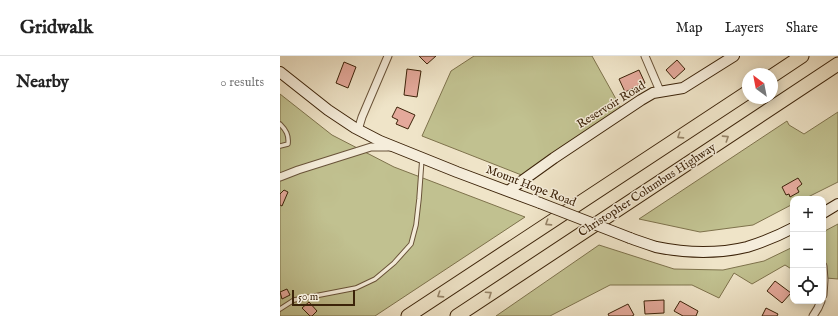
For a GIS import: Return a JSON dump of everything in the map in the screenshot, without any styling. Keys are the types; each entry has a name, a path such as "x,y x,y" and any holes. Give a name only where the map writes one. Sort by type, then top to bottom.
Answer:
{"highway":[{"path":"778,72 802,56"},
{"name":"Christopher Columbus Highway","path":"457,316 838,64"},
{"path":"408,316 742,96"}],"street":[{"path":"358,130 388,56"},
{"path":"645,56 660,91"},
{"name":"Reservoir Road","path":"508,191 630,107 654,93 683,88 734,56"},
{"name":"Mount Hope Road","path":"280,72 328,110 358,130 380,141 630,238 656,246 680,251 702,252 747,247 773,238 790,230"},
{"path":"280,177 371,147 397,147"},
{"path":"826,211 838,204"},
{"path":"813,316 820,304"}],"lane":[{"path":"280,124 286,131 289,138 288,144 280,146"},
{"path":"280,309 294,300 356,288 375,279 394,264 411,244 416,225 420,199 422,157"}],"green space":[{"path":"474,56 592,56 621,108 524,176 422,136 451,71"},
{"path":"280,94 332,135 394,167 525,217 375,316 280,316"},
{"path":"838,112 838,182 810,196 790,196 790,206 753,225 700,232 639,219 787,121 789,125 804,134"},
{"path":"838,224 838,279 826,278 826,230"},
{"path":"599,245 674,269 723,270 764,261 790,248 790,268 785,265 752,284 734,273 719,298 692,285 610,285 550,316 496,316"}],"building":[{"path":"419,56 436,56 427,64"},
{"path":"677,60 685,69 674,79 666,70"},
{"path":"344,62 356,67 348,88 336,83"},
{"path":"407,69 421,71 417,97 404,95"},
{"path":"639,70 645,83 625,92 619,79"},
{"path":"397,107 415,115 408,129 396,124 398,120 392,117"},
{"path":"798,178 802,184 797,188 799,192 790,197 789,194 786,195 782,187"},
{"path":"284,190 288,192 282,206 280,205 280,194"},
{"path":"775,281 790,292 790,294 782,303 767,291"},
{"path":"287,289 290,295 282,299 280,292"},
{"path":"664,300 664,313 645,314 644,301"},
{"path":"680,301 698,311 696,316 683,316 674,311"},
{"path":"309,302 317,311 312,316 310,316 302,308"},
{"path":"628,304 634,315 609,316 608,314"},
{"path":"766,308 778,314 777,316 762,316"}]}
